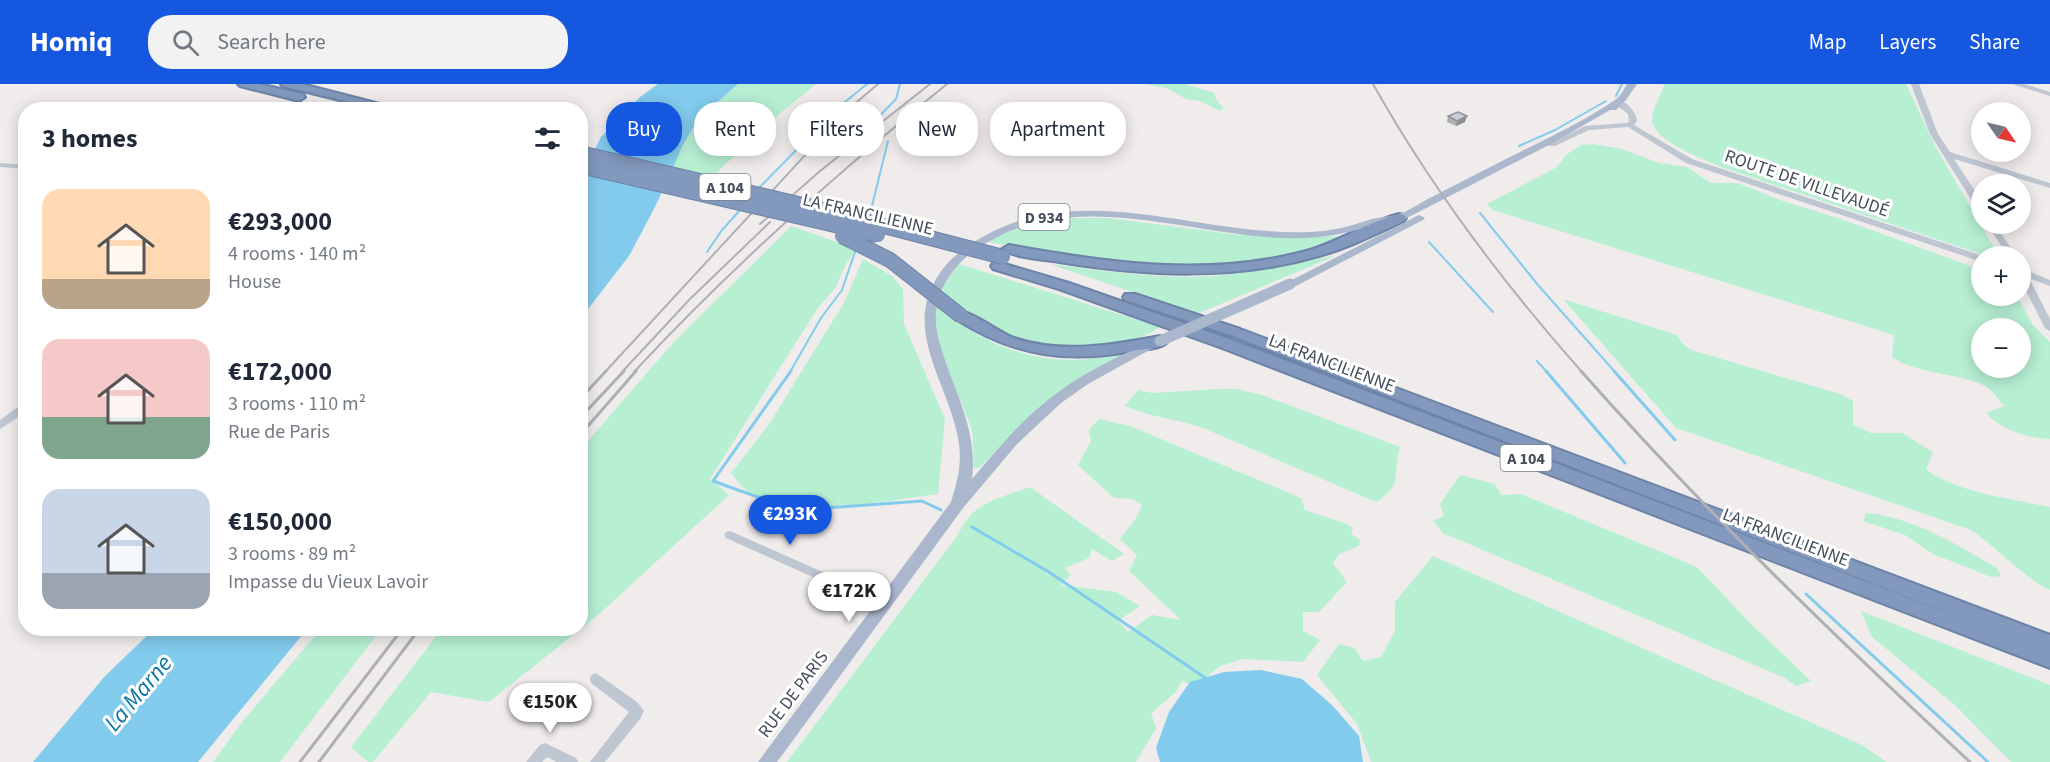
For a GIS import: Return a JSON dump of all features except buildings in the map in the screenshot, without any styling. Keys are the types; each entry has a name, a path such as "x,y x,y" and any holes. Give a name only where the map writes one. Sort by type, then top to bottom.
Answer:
{"highway":[{"path":"244,84 317,102"},
{"path":"287,84 363,102"},
{"name":"LA FRANCILIENNE","path":"588,155 870,222 1003,257 1235,332 2050,643"},
{"name":"LA FRANCILIENNE","path":"588,168 899,240 1003,257 1064,286 1249,352 2050,660"},
{"path":"785,215 797,223 828,231 868,246 919,281 961,316 991,335 1030,348 1061,353 1111,351 1160,341"},
{"path":"1003,257 1132,269 1191,270 1244,267 1312,253 1349,241 1399,218"}],"main road":[{"name":"D 934","path":"958,504 1011,441 1056,400 1114,363 1290,285 1365,248 1552,144 1618,102 1632,84"},
{"name":"D 934","path":"958,504 964,486 968,460 966,436 959,410 933,343 930,314 934,289 941,279 964,252 983,239 1028,221 1048,216 1076,214 1138,217 1218,230 1282,235 1337,233 1386,218 1399,218 1545,143 1618,102"},
{"name":"RUE DE PARIS","path":"767,762 958,504"}],"street":[{"path":"1915,84 1924,113 1971,192"},
{"path":"2016,84 2050,94"},
{"path":"1552,144 1588,128 1629,125 1633,121 1633,116 1618,102"},
{"name":"ROUTE DE VILLEVAUDÉ","path":"1629,125 1689,161 1971,255"},
{"path":"1947,154 2050,186"},
{"path":"0,165 18,166"},
{"path":"2031,275 2050,284"},
{"path":"2031,291 2050,328"},
{"path":"0,426 18,413"},
{"path":"730,535 837,584"},
{"path":"857,593 884,605"},
{"path":"596,679 607,690 625,699 637,711 597,762"},
{"path":"534,762 545,749 571,762"}],"green space":[{"path":"738,84 816,84 794,102 788,102 788,107 776,117 776,102 717,102"},
{"path":"1146,84 1184,84 1214,93 1217,101 1224,108 1220,111 1200,101 1186,99 1166,88"},
{"path":"1665,84 1906,84 1935,146 1971,208 1971,234 1986,234 1993,246 1971,246 1971,251 1724,168 1682,149 1661,135 1652,120 1655,106"},
{"path":"694,129 694,156 734,156 712,177 672,168 678,156 682,156 684,144"},
{"path":"1594,144 1622,149 1659,163 1687,167 1711,183 1738,183 1780,200 1844,220 1971,266 1971,306 2023,306 2029,318 1971,318 1971,378 2031,378 2031,321 2050,342 2050,439 2015,432 1992,419 1986,413 2004,406 1992,391 1983,385 1959,377 1916,368 1892,357 1894,335 1493,210 1487,204 1557,167 1566,155 1581,145"},
{"path":"1071,218 1108,218 1232,234 1343,238 1271,259 1196,268 1116,264 984,241 1036,222"},
{"path":"791,226 856,249 846,264 836,287 817,309 710,479 729,495 588,623 588,441 672,344"},
{"path":"1337,255 1197,314 1050,264 1103,271 1192,277 1247,272"},
{"path":"863,259 892,276 903,289 904,324 945,419 938,494 867,504 812,507 764,500 747,491 731,473 768,426 845,301"},
{"path":"959,264 1160,327 1123,344 1081,350 1038,346 1018,340 983,324 943,292 943,285"},
{"path":"1563,299 1677,335 1682,343 1691,350 1840,394 1853,401 1853,425 1871,433 1902,433 1933,452 1926,469 1937,477 1985,494 2050,507 2050,590 2029,577 1971,530 1676,428"},
{"path":"936,304 966,328 1000,346 1037,357 1075,360 1126,354 1066,387 1040,406 980,467 974,469 972,432 946,370 936,338"},
{"path":"1237,389 1262,395 1400,447 1394,484 1385,496 1376,502 1203,428 1125,406 1138,390 1152,393"},
{"path":"1099,419 1130,426 1301,498 1305,510 1353,528 1351,534 1360,540 1359,546 1339,554 1333,563 1347,582 1319,612 1303,612 1303,631 1320,640 1303,662 1243,659 1220,666 1196,686 1182,681 1176,692 1151,713 1156,728 1136,762 787,762 971,515 988,503 1007,495 1030,487 1124,554 1112,561 1092,549 1089,558 1065,568 1071,575 1061,585 1116,592 1140,606 1118,621 1128,632 1152,615 1181,620 1129,571 1137,555 1120,539 1136,518 1142,505 1132,499 1114,498 1078,465 1091,441 1089,430"},
{"path":"1460,475 1495,484 1501,495 1521,494 1697,567 1749,622 1811,681 1796,686 1783,677 1443,533 1433,521 1444,516 1440,504"},
{"path":"1866,513 1901,520 1934,533 1997,568 2001,576 1991,577 1933,554 1905,535 1863,521"},
{"path":"1433,556 1862,745 1886,762 1371,762 1357,724 1317,675 1339,644 1354,648 1363,661 1381,657 1395,631 1395,602"},
{"path":"1861,611 2050,685 2050,762 2011,762 1956,706 1872,637"},
{"path":"315,636 376,636 280,762 213,762 242,722"},
{"path":"437,636 572,636 489,702 431,692 373,762 368,762 351,747"}],"water":[{"path":"658,84 738,84 717,102 694,102 694,127 682,147 682,102 635,102"},
{"path":"606,132 606,156 678,156 629,256 588,309 588,163"},
{"name":"La Marne","path":"147,636 301,636 198,762 33,762 105,676"},
{"path":"1261,670 1302,679 1333,706 1359,736 1363,762 1160,762 1156,748 1169,712 1190,682 1224,672"}],"waterway":[{"path":"757,190 815,131 818,124 867,84"},
{"path":"884,111 896,99 900,84"},
{"path":"1616,96 1622,84"},
{"path":"1519,146 1555,130 1606,101"},
{"path":"869,218 888,141"},
{"path":"707,252 722,230 741,209"},
{"path":"1480,213 1538,285 1615,372"},
{"path":"1429,242 1493,312"},
{"path":"790,372 821,318 842,290 856,249"},
{"path":"1537,361 1547,372"},
{"path":"791,371 713,481 785,507 812,509 922,501 941,510"},
{"path":"1546,371 1625,463"},
{"path":"1614,371 1675,440"},
{"path":"972,527 1049,572 1207,679"},
{"path":"1806,594 1988,762"}],"tunnel":[{"path":"837,583 857,593"}],"railway":[{"path":"605,372 844,113 878,84"},
{"path":"760,224 820,171 930,84"},
{"path":"634,372 708,295 785,222 947,84"},
{"path":"1373,84 1419,161 1470,234 1524,304 1582,372"},
{"path":"622,372 690,299 770,222"},
{"path":"588,390 606,371"},
{"path":"588,409 624,371"},
{"path":"588,426 636,371"},
{"path":"1581,371 1722,522 1869,668 1970,762"},
{"path":"300,762 397,636"},
{"path":"319,762 414,636"}]}
